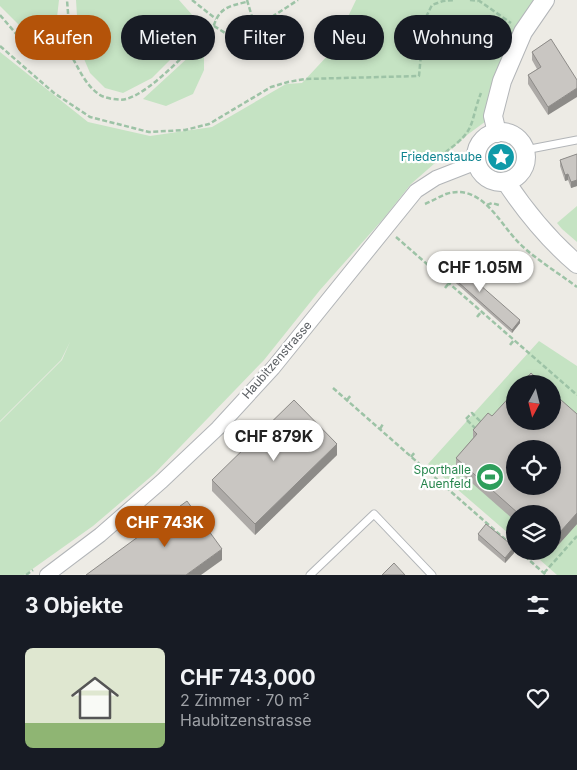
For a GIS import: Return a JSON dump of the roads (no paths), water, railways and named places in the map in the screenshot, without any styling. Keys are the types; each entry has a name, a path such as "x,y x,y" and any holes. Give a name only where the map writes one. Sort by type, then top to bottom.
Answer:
{"street":[{"path":"497,133 493,116 502,81 523,32 545,0"},
{"path":"504,132 518,138 526,150 526,164 523,170 518,176 506,182 490,179 479,169 477,154 483,140 497,133 504,132"},
{"name":"Haubitzenstrasse","path":"47,575 100,535 162,482 218,428 273,368 416,191 443,175 477,162"},
{"path":"506,182 548,236 577,264"}],"lane":[{"path":"526,150 577,140"},
{"path":"310,575 374,514 432,575"}],"place":[{"name":"Friedenstaube","path":"501,157"},
{"name":"Sporthalle Auenfeld","path":"490,477"}]}
